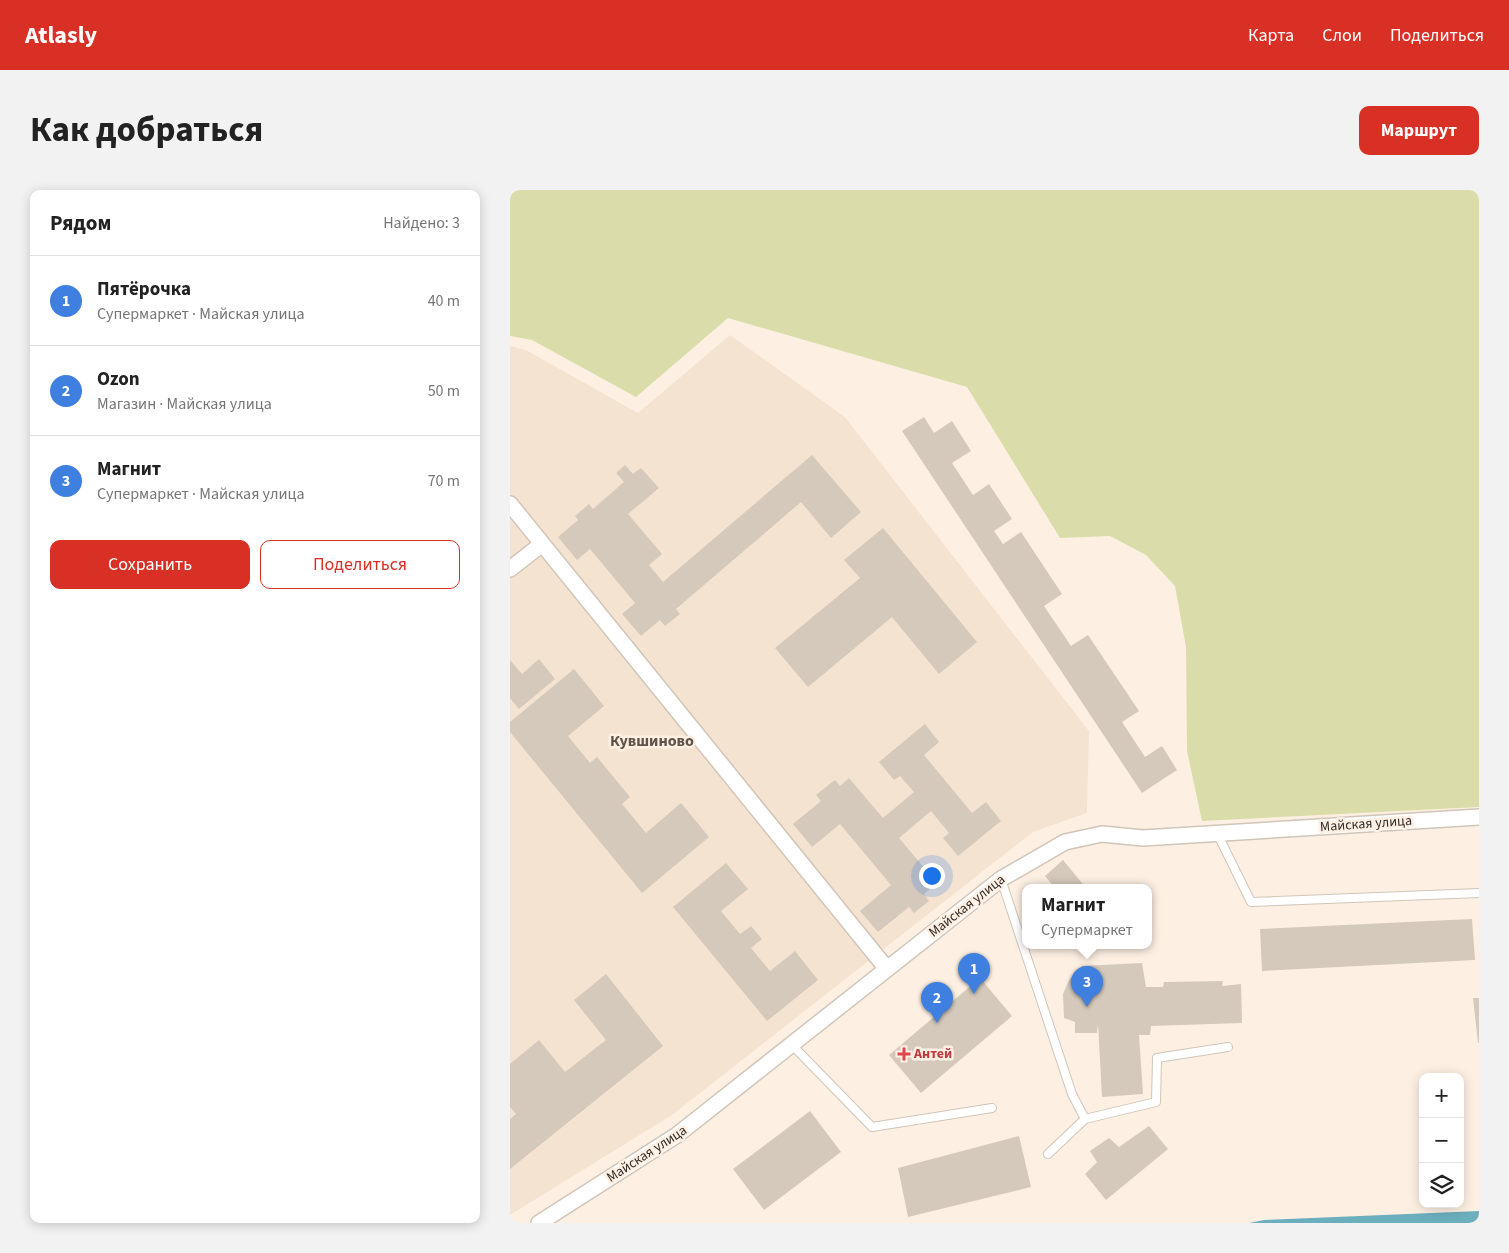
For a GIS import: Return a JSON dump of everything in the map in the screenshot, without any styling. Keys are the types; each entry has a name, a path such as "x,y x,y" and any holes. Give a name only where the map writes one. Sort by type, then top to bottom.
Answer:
{"street":[{"path":"510,504 887,969"},
{"path":"510,569 542,544"},
{"name":"Майская улица","path":"540,1223 677,1135 1001,878 1065,842 1102,834 1143,838 1479,817"}],"lane":[{"path":"1217,833 1251,902 1479,893"},
{"path":"1001,878 1022,942"},
{"path":"1024,949 1072,1094 1085,1120"},
{"path":"792,1045 872,1126 992,1108"},
{"path":"1048,1154 1085,1120 1156,1102 1157,1058 1228,1047"}],"shaded area":[{"path":"730,335 845,417 1089,731 1087,813 1033,832 672,1115 510,1215 510,346 526,350 638,413"}],"green space":[{"path":"510,190 1479,190 1479,807 1202,821 1187,751 1186,647 1175,586 1146,555 1110,536 1060,538 967,387 728,318 636,397 532,340 510,336"}],"water":[{"path":"1479,1211 1479,1223 1249,1223 1264,1220"}],"building":[{"path":"924,417 934,433 952,421 971,451 952,463 973,495 989,484 1012,519 994,531 1003,544 1021,532 1062,594 1044,606 1071,646 1088,635 1139,711 1122,722 1145,757 1162,746 1177,770 1142,793 902,431"},
{"path":"812,455 861,512 831,538 801,502 676,609 680,614 665,626 660,620 641,636 622,614 635,603 590,549 577,560 558,537 578,520 575,516 589,504 593,509 624,482 616,473 625,465 633,474 641,468 659,488 628,514 662,554 649,565 663,582"},
{"path":"883,528 977,642 939,674 892,617 808,687 775,648 860,578 844,560"},
{"path":"539,659 555,679 519,709 510,698 510,660 522,674"},
{"path":"574,669 604,706 568,736 590,763 597,757 630,797 622,804 646,833 681,803 709,837 642,893 510,732 510,722"},
{"path":"925,724 939,742 924,755 972,813 986,802 1001,821 958,856 943,838 949,833 931,811 899,838 937,883 924,894 929,901 914,913 909,907 878,932 860,911 891,885 840,824 812,847 793,824 821,801 816,795 835,780 840,786 849,778 883,818 914,792 900,776 894,780 879,762"},
{"path":"1063,860 1083,884 1052,884 1045,876"},
{"path":"726,863 748,889 721,911 740,934 751,926 762,939 751,948 770,971 795,951 818,980 767,1021 673,907"},
{"path":"1472,919 1475,960 1262,971 1260,929"},
{"path":"1142,963 1146,987 1163,987 1164,982 1223,981 1222,986 1241,984 1242,1023 1151,1026 1150,1035 1139,1035 1143,1094 1102,1097 1098,1023 1097,1033 1075,1033 1075,1022 1064,1018 1063,994 1069,980 1082,966"},
{"path":"606,974 663,1046 510,1169 510,1119 516,1114 510,1107 510,1064 539,1040 565,1072 606,1040 574,1000"},
{"path":"980,978 1012,1016 921,1093 889,1055"},
{"path":"1473,998 1479,998 1479,1043 1478,1043"},
{"path":"810,1111 841,1152 764,1210 733,1169"},
{"path":"1149,1126 1168,1149 1106,1200 1085,1174 1097,1162 1090,1151 1109,1138 1119,1147"},
{"path":"1019,1136 1031,1187 908,1217 898,1168"}],"place":[{"name":"Пятёрочка","path":"974,994"},
{"name":"Магнит","path":"1087,1007"},
{"name":"Ozon","path":"937,1023"},
{"name":"Антей","path":"904,1054"}],"district":[{"name":"Кувшиново","path":"652,741"}]}
